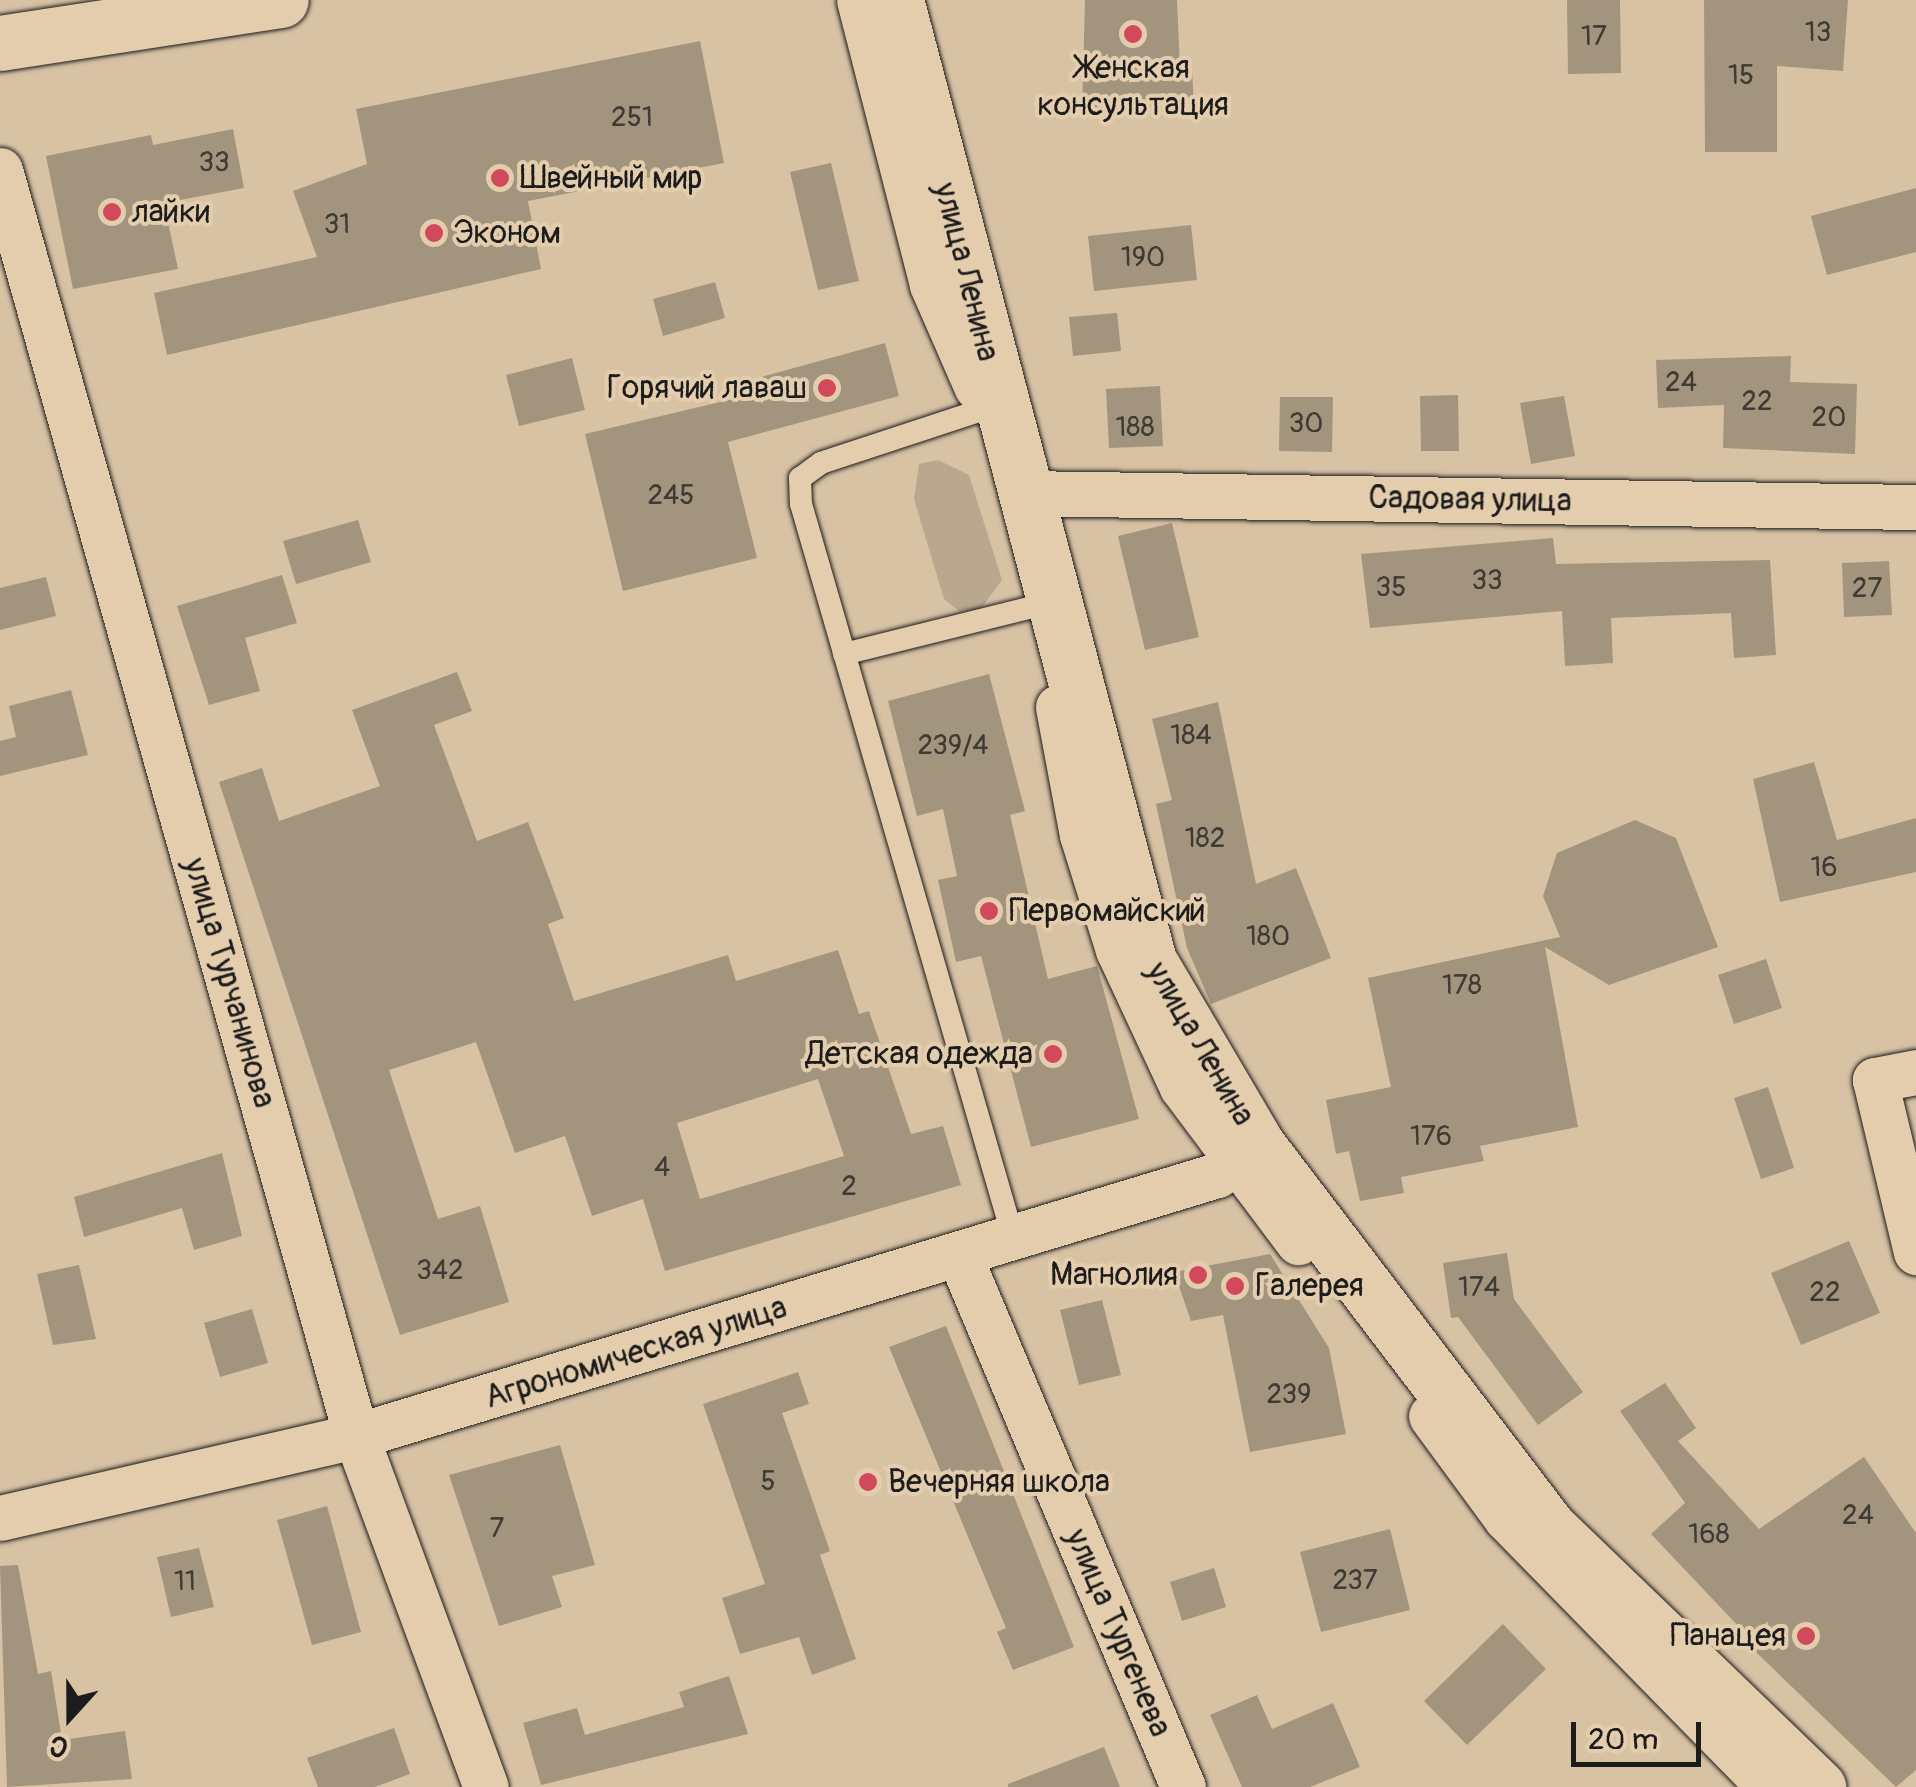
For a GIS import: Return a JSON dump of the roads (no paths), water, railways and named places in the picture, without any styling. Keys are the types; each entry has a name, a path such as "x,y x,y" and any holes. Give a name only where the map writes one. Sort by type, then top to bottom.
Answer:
{"street":[{"path":"0,43 274,0"},
{"path":"858,0 932,285 992,407 1045,604"},
{"name":"улица Ленина","path":"896,0 992,407 1023,494 1045,604 1149,961 1246,1154 1551,1530 1818,1787"},
{"name":"улица Турчанинова","path":"0,170 356,1436 486,1787"},
{"name":"Садовая улица","path":"1023,494 1916,506"},
{"path":"1916,1072 1875,1080 1916,1252"},
{"path":"1246,1154 1506,1518 1769,1787"},
{"name":"Агрономическая улица","path":"0,1518 356,1436 960,1257 1217,1175 1246,1154"},
{"name":"улица Тургенева","path":"960,1257 1182,1787"}],"lane":[{"path":"992,407 821,464 800,478 844,654 1013,1238"},
{"path":"844,654 1045,604"}],"place":[{"name":"Женская консультация","path":"1133,34"},
{"name":"Швейный мир","path":"500,178"},
{"name":"лайки","path":"112,212"},
{"name":"Эконом","path":"434,233"},
{"name":"Горячий лаваш","path":"827,388"},
{"name":"Первомайский","path":"989,911"},
{"name":"Детская одежда","path":"1053,1054"},
{"name":"Магнолия","path":"1198,1275"},
{"name":"Галерея","path":"1235,1286"},
{"name":"Вечерняя школа","path":"868,1482"},
{"name":"Панацея","path":"1806,1636"}]}
